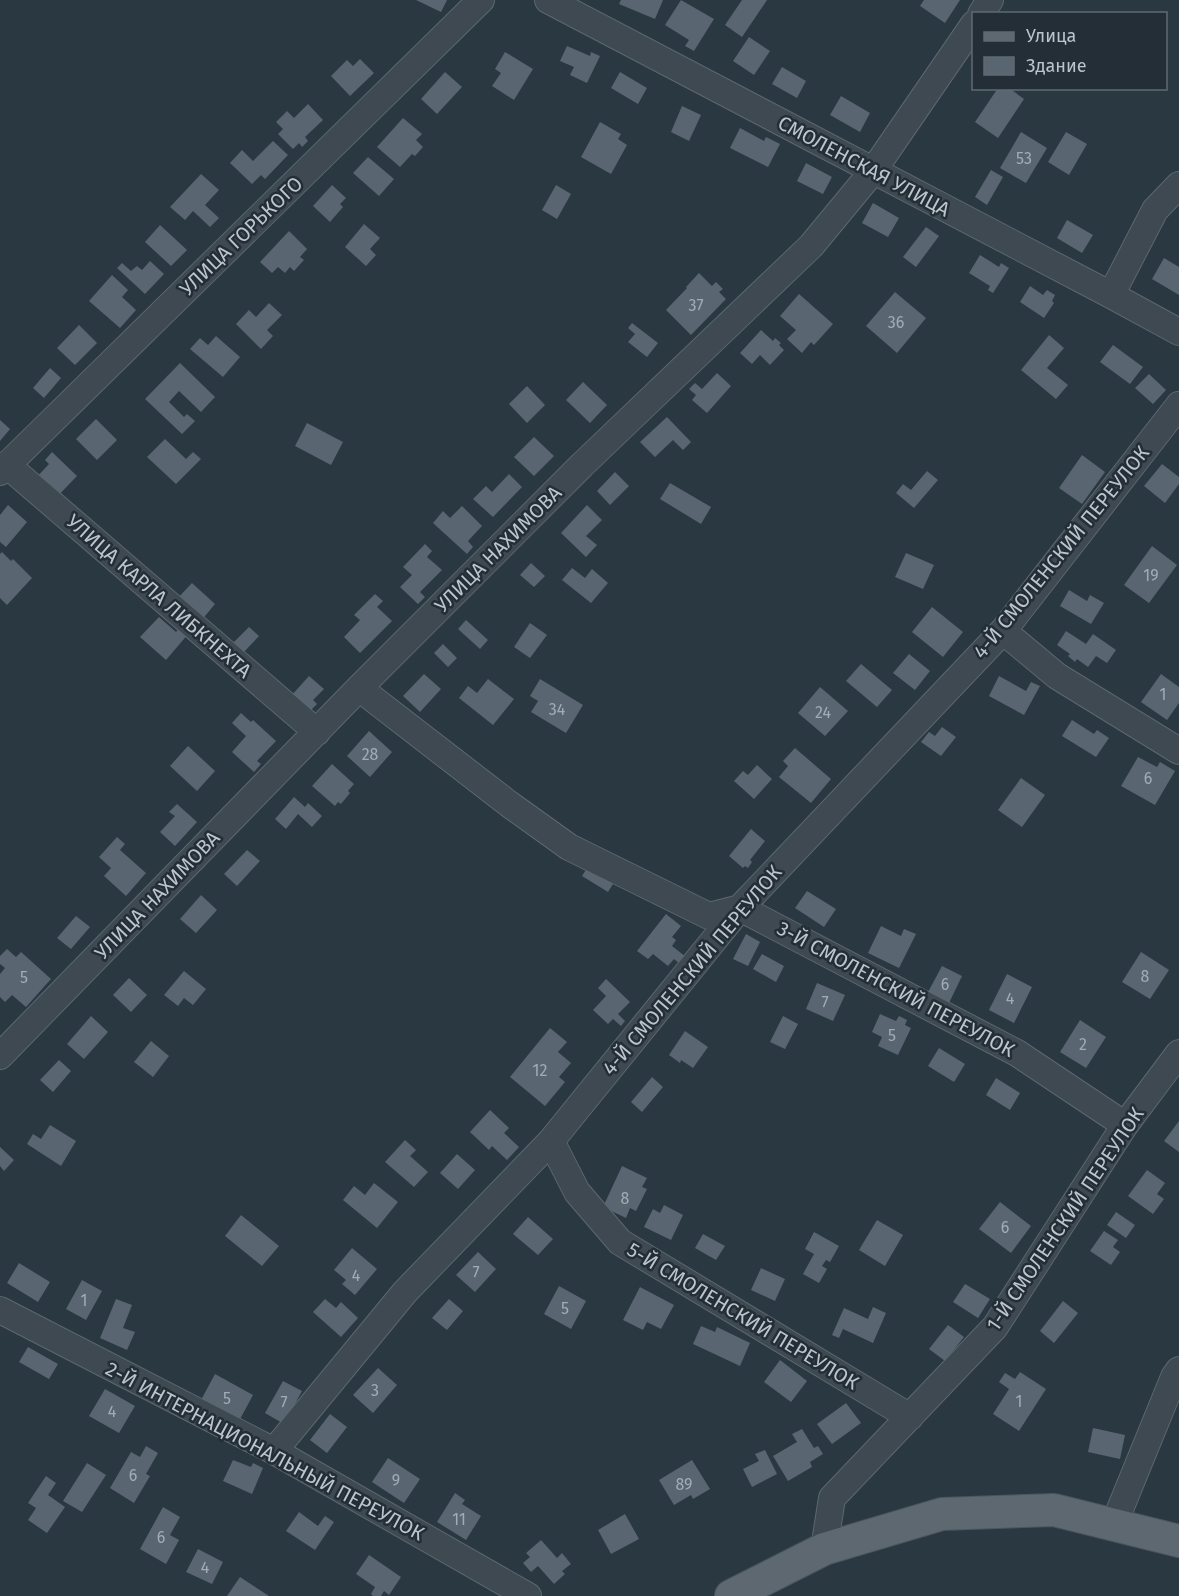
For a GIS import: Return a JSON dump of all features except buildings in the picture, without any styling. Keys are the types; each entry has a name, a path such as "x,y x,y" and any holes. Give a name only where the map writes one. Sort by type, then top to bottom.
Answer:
{"main road":[{"path":"732,1596 824,1550 942,1514 1054,1510 1179,1540"}],"street":[{"name":"УЛИЦА ГОРЬКОГО","path":"2,468 481,0"},
{"name":"СМОЛЕНСКАЯ УЛИЦА","path":"548,0 1179,332"},
{"name":"УЛИЦА НАХИМОВА","path":"0,1056 359,688 582,465 811,246 873,171 972,27"},
{"path":"1111,295 1155,210 1179,185"},
{"name":"4-Й СМОЛЕНСКИЙ ПЕРЕУЛОК","path":"274,1452 405,1292 551,1141 740,908 1003,631 1179,405"},
{"name":"УЛИЦА КАРЛА ЛИБКНЕХТА","path":"2,468 317,732"},
{"path":"1003,631 1057,676 1179,751"},
{"path":"359,688 509,804 569,847 709,916 740,908"},
{"name":"3-Й СМОЛЕНСКИЙ ПЕРЕУЛОК","path":"740,908 1017,1053 1125,1125"},
{"name":"1-Й СМОЛЕНСКИЙ ПЕРЕУЛОК","path":"824,1550 832,1498 995,1327 1125,1125 1179,1053"},
{"name":"5-Й СМОЛЕНСКИЙ ПЕРЕУЛОК","path":"551,1141 577,1192 620,1242 910,1417"},
{"name":"2-Й ИНТЕРНАЦИОНАЛЬНЫЙ ПЕРЕУЛОК","path":"0,1310 274,1452 528,1596"},
{"path":"1114,1524 1154,1424 1179,1370"}]}
